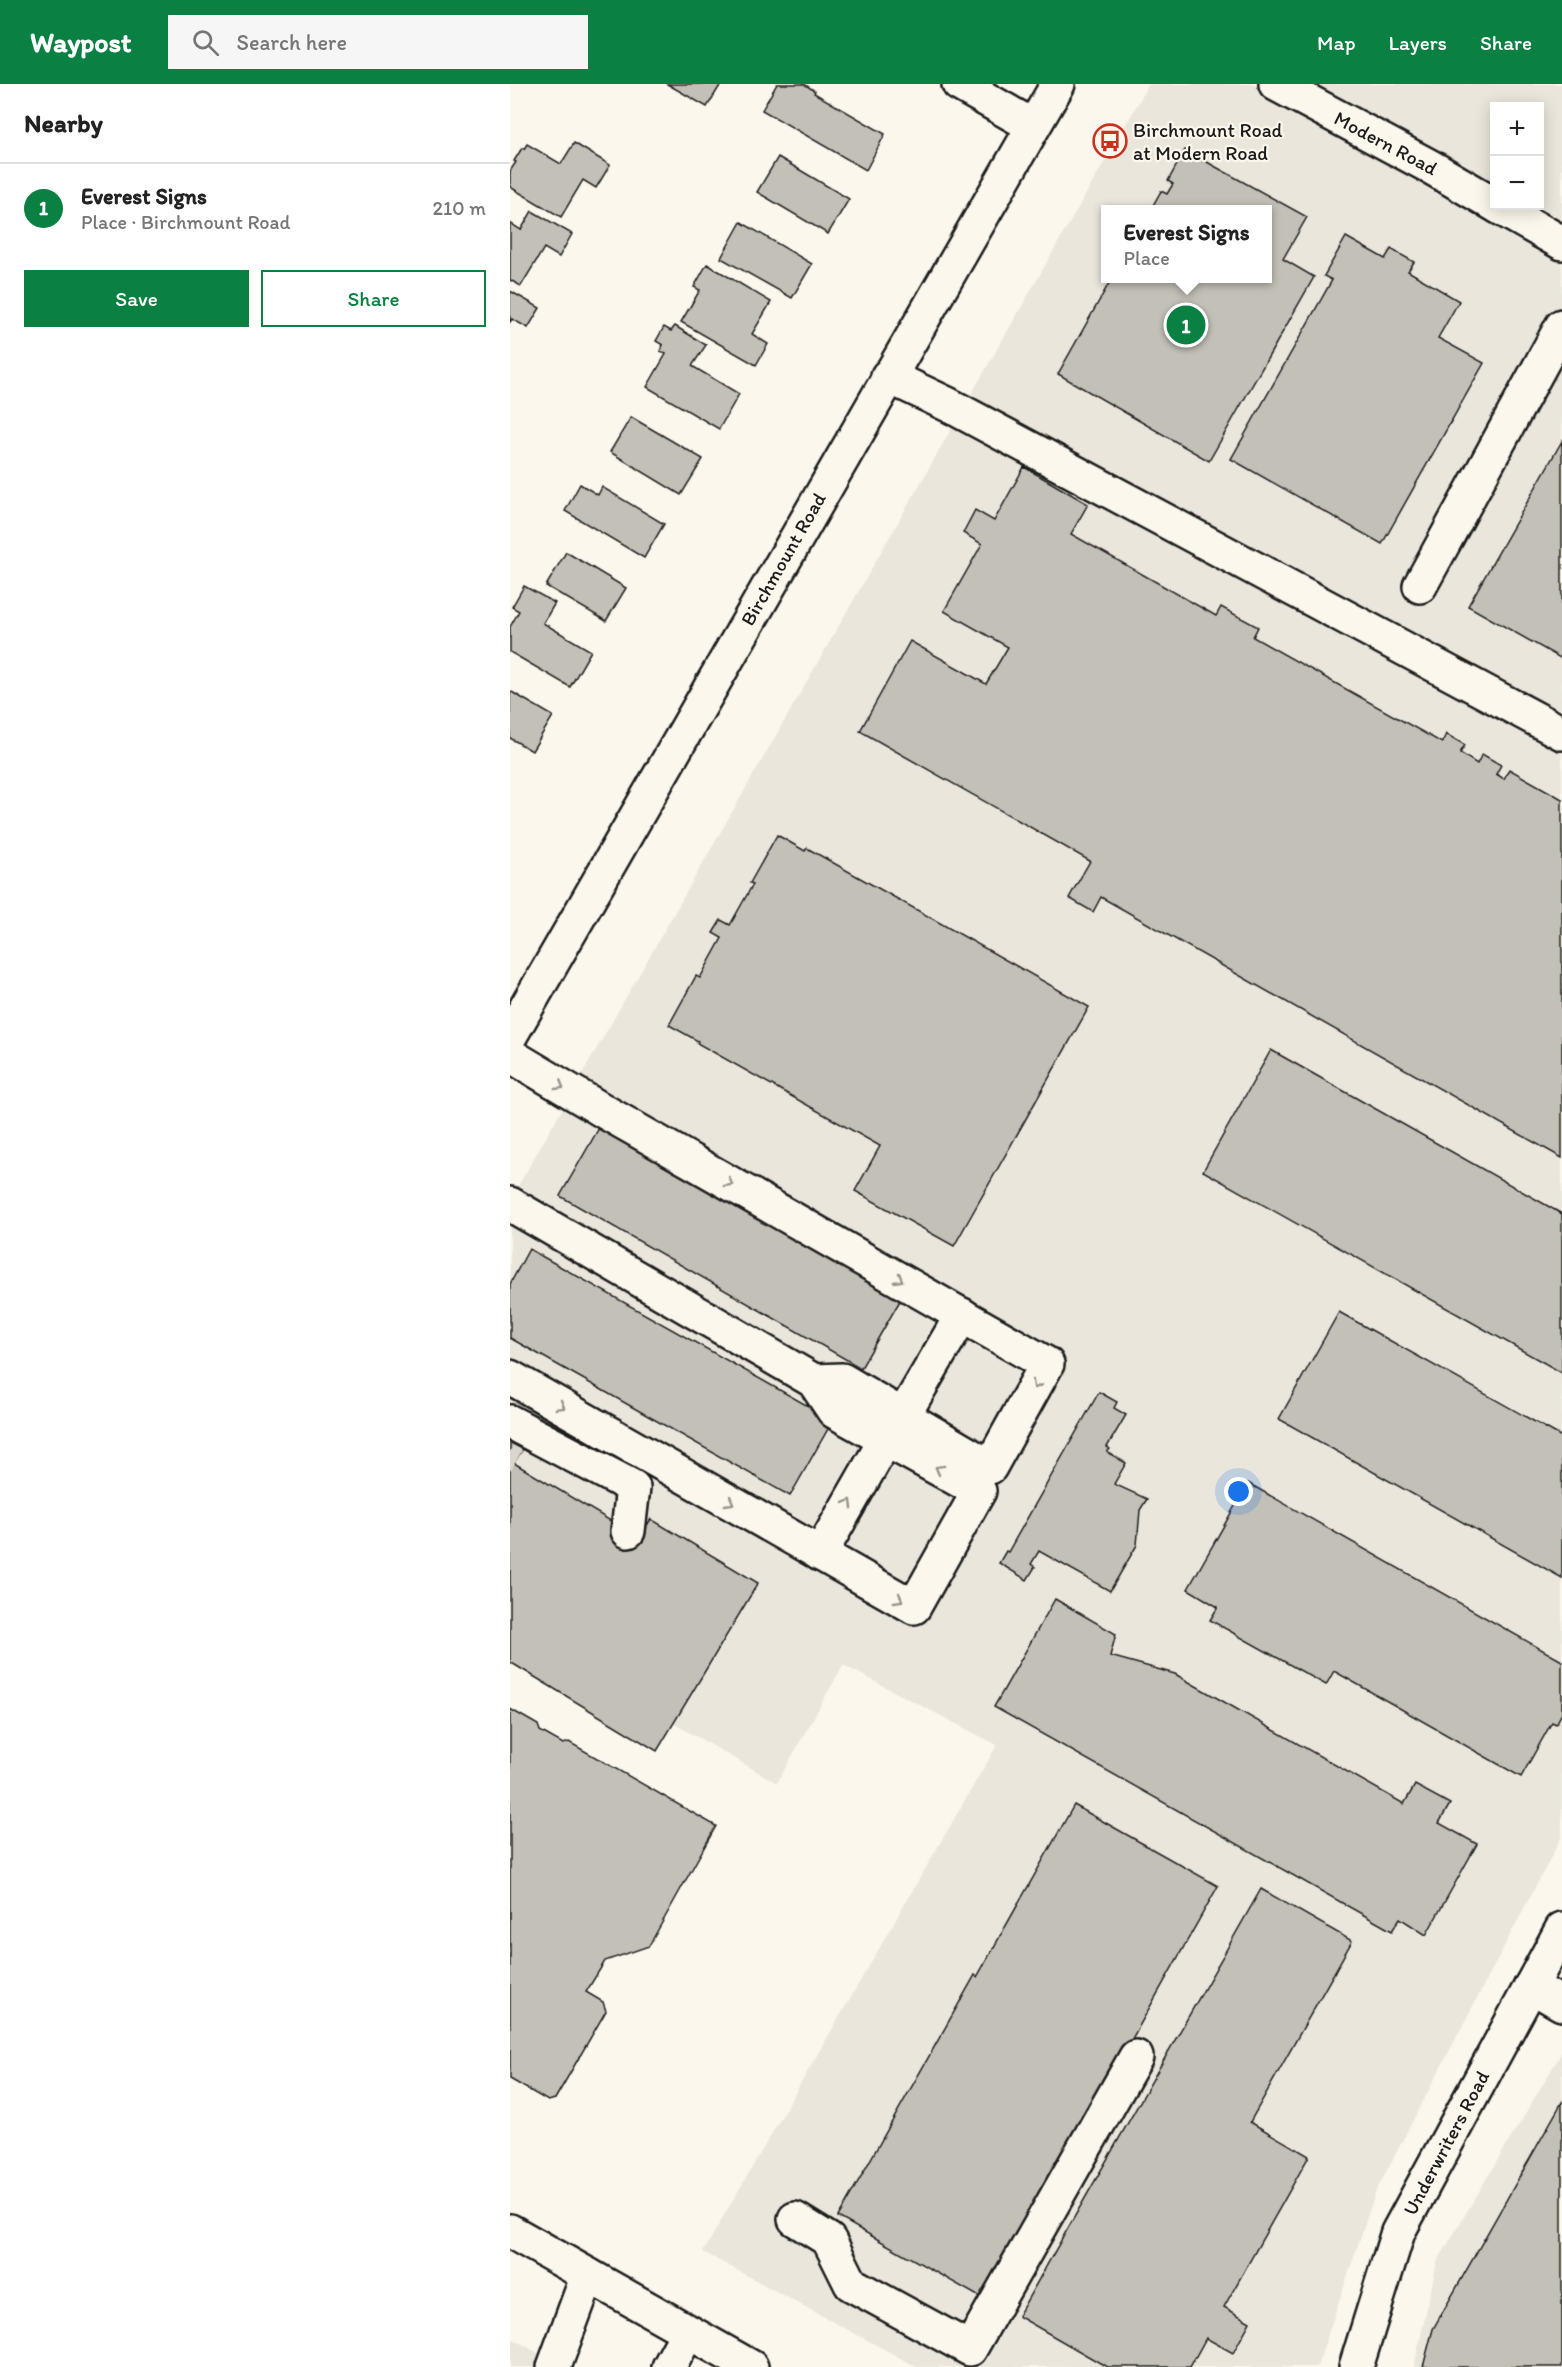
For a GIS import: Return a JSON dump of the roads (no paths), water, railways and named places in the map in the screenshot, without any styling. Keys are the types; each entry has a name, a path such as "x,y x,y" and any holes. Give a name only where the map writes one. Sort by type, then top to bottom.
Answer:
{"main road":[{"path":"959,84 1033,126"},
{"name":"Birchmount Road","path":"510,1036 1058,84"},
{"name":"Modern Road","path":"1276,84 1490,202"},
{"name":"Modern Road","path":"1505,210 1562,243"},
{"path":"1420,586 1562,326"},
{"path":"888,376 949,405 1562,733"},
{"path":"510,1055 607,1113 1047,1364 990,1467 894,1428 834,1411 814,1381 510,1204"},
{"path":"820,1554 962,1315"},
{"path":"510,1377 914,1607 979,1491 894,1428"},
{"path":"510,1422 633,1487 628,1531"},
{"path":"519,1456 532,1456 555,1446"},
{"name":"Underwriters Road","path":"1356,2367 1398,2232 1562,1929"},
{"path":"1531,1986 1562,2004"},
{"path":"795,2219 829,2240 851,2284 970,2349 1136,2057"},
{"path":"510,2231 751,2367"},
{"path":"554,2367 588,2275"},
{"path":"669,2367 688,2332"}],"tunnel":[{"path":"510,1451 519,1456"}],"place":[{"name":"Birchmount Road at Modern Road","path":"1110,141"},
{"name":"Everest Signs","path":"1186,325"}]}
